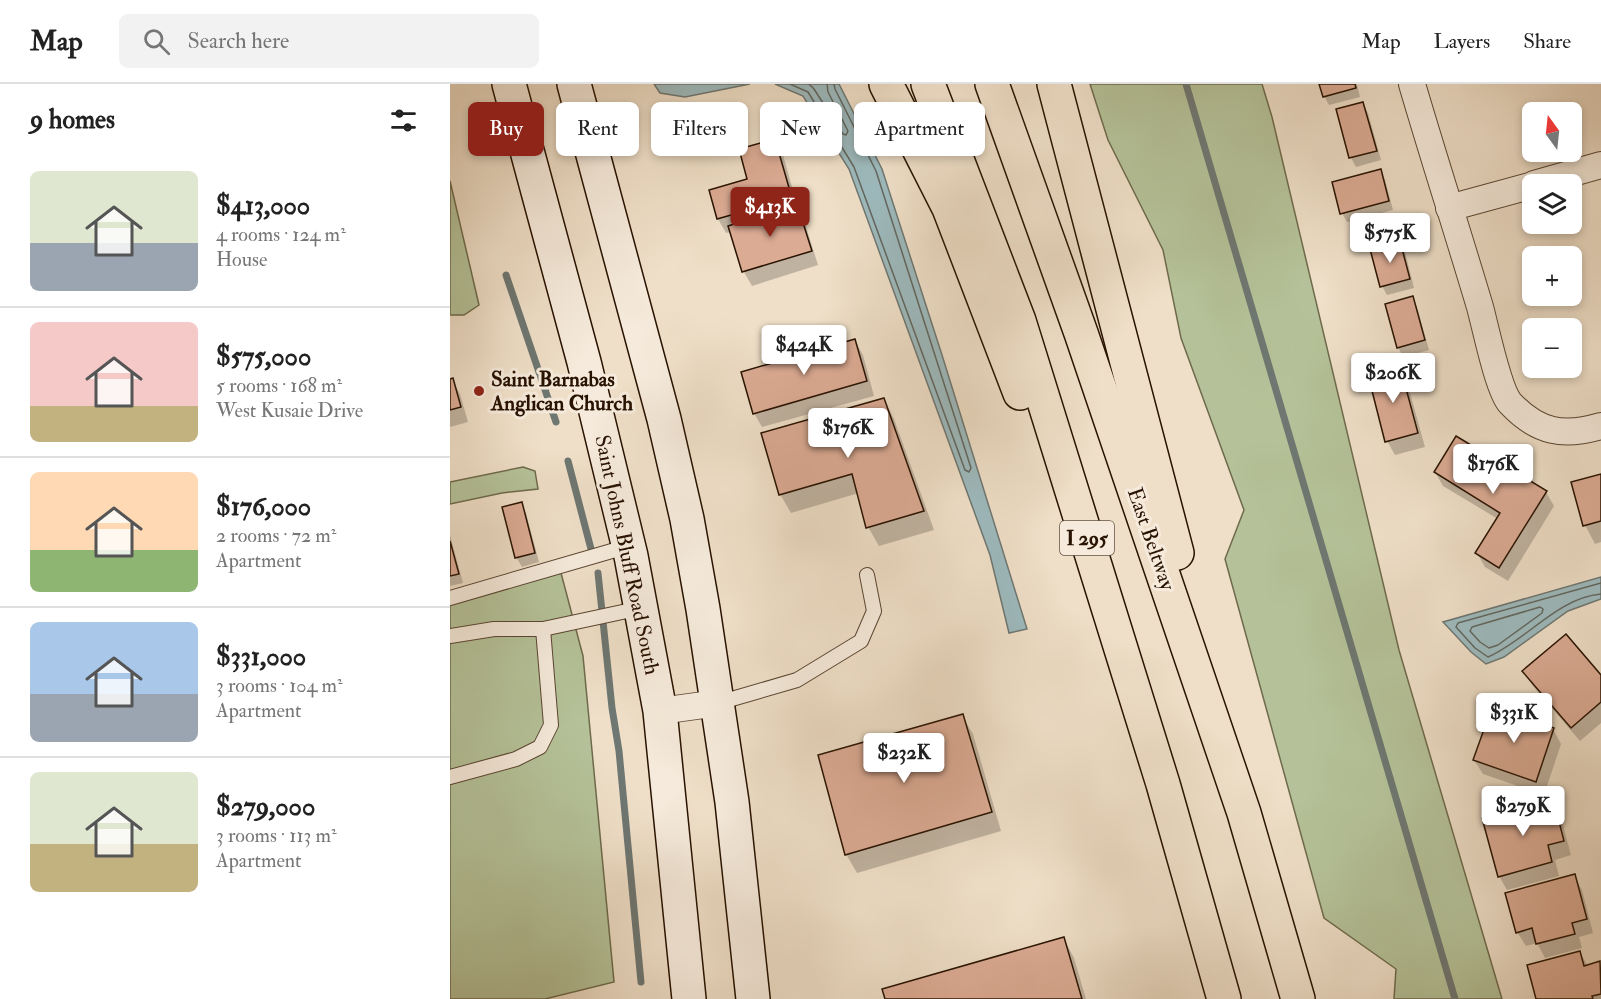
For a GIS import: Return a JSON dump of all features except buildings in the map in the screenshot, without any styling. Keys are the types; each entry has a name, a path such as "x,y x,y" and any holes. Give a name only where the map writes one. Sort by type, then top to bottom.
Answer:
{"highway":[{"path":"886,84 949,208 1127,670"},
{"name":"I 295","path":"928,84 1019,321 1163,784 1224,999"},
{"name":"East Beltway","path":"992,84 1084,344 1244,813 1298,999"},
{"path":"1054,84 1244,813"}],"main road":[{"name":"Saint Johns Bluff Road South","path":"509,84 584,362 629,546 660,711 689,999"},
{"path":"574,84 664,419 687,519 732,801 753,999"}],"street":[{"path":"1412,84 1502,388 1509,402 1542,427 1558,433 1582,432 1601,426"},
{"path":"1570,174 1601,165"},
{"path":"1449,208 1522,188"},
{"path":"660,711 718,703"}],"lane":[{"path":"450,598 629,546"},
{"path":"718,703 797,680 861,641 874,610 867,575"},
{"path":"450,636 494,628 543,628 641,608"},
{"path":"450,777 516,759 540,747 551,725 543,628"}],"green space":[{"path":"1090,84 1262,84 1272,117 1399,650 1502,999 1394,999 1396,969 1324,918 1225,559 1244,510 1181,338 1163,250 1108,140"},
{"path":"450,181 479,305 464,315 450,315"},
{"path":"523,467 535,471 538,489 502,493 450,504 450,482"},
{"path":"561,573 583,656 614,982 545,999 450,999 450,604"}],"water":[{"path":"654,84 750,84 685,97 660,93"},
{"path":"775,84 839,84 854,114 854,156 875,156 882,169 1027,629 1009,633 990,555 849,169 841,156 842,102 807,102 803,96"},
{"path":"1601,577 1601,599 1568,611 1504,657 1486,664 1471,652 1443,622"}],"waterway":[{"path":"1186,84 1455,999"},
{"path":"506,275 556,422"},
{"path":"568,461 591,549"},
{"path":"598,573 612,708 619,751 641,982"}],"place":[{"name":"Saint Barnabas Anglican Church","path":"479,391"}]}
